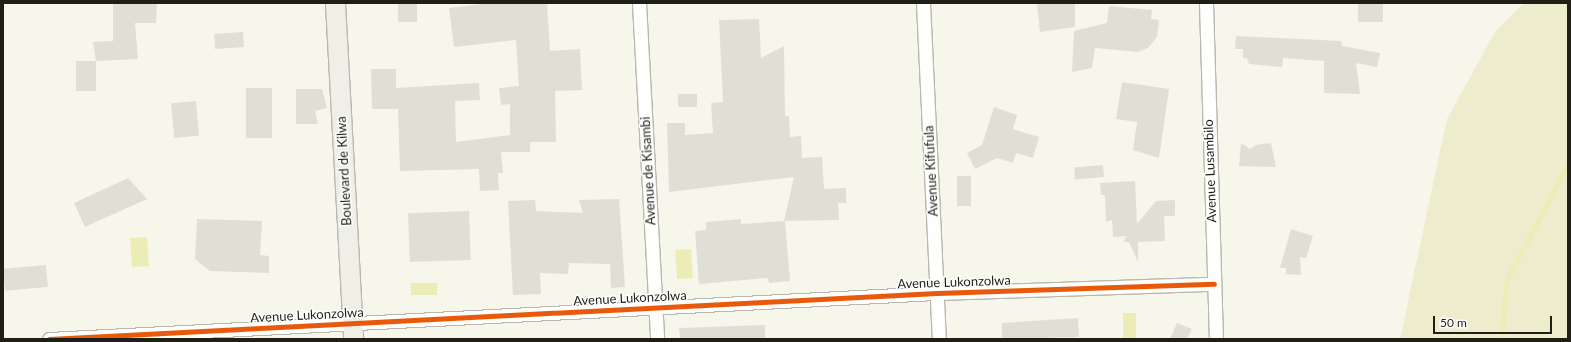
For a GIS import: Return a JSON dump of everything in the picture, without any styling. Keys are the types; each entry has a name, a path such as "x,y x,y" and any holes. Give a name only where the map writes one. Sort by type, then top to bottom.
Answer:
{"street":[{"name":"Boulevard de Kilwa","path":"335,3 353,332"},
{"name":"Avenue de Kisambi","path":"639,3 657,339"},
{"name":"Avenue Kifufula","path":"923,3 939,339"},
{"name":"Avenue Lusambilo","path":"1206,3 1216,339"},
{"name":"Avenue Lukonzolwa","path":"49,339 353,332 656,307 936,293 1214,284"}],"shaded area":[{"path":"1524,3 1568,3 1568,339 1400,339 1447,119 1495,32"},
{"path":"147,237 149,266 132,267 130,238"},
{"path":"691,249 693,278 677,279 675,250"},
{"path":"411,283 437,283 437,295 411,295"},
{"path":"1123,313 1136,313 1136,339 1123,339"}],"building":[{"path":"113,3 157,3 156,23 135,23 138,59 96,61 93,42 113,41"},
{"path":"398,3 417,3 417,22 398,22"},
{"path":"491,3 547,3 550,51 580,49 582,90 555,91 556,142 530,142 530,152 501,152 503,173 498,173 499,190 480,191 479,169 400,171 398,109 372,109 371,69 396,69 396,88 479,83 480,100 455,101 456,142 510,135 510,104 501,105 499,88 519,86 516,40 454,47 449,8"},
{"path":"1037,3 1075,3 1075,27 1040,32"},
{"path":"1358,3 1383,3 1383,22 1358,22"},
{"path":"1109,6 1152,10 1151,19 1159,20 1157,37 1148,48 1138,52 1095,48 1092,68 1072,72 1074,31 1107,23"},
{"path":"759,19 761,58 784,46 785,116 789,116 790,137 801,136 802,158 822,157 824,189 846,188 846,203 838,203 839,220 784,221 794,177 669,192 667,123 685,123 685,135 713,133 711,103 723,102 719,20"},
{"path":"243,32 244,47 215,49 214,34"},
{"path":"1236,36 1341,41 1342,46 1380,53 1377,67 1356,63 1360,94 1324,93 1324,61 1283,58 1282,67 1249,64 1247,58 1243,58 1243,49 1235,49"},
{"path":"76,61 96,61 96,91 76,91"},
{"path":"1122,82 1169,89 1159,158 1133,150 1137,122 1116,119"},
{"path":"246,88 272,88 272,138 246,138"},
{"path":"296,89 322,89 327,108 315,111 318,124 296,124"},
{"path":"678,94 697,94 697,107 678,107"},
{"path":"196,101 199,136 174,138 171,103"},
{"path":"994,107 1017,115 1013,129 1039,137 1033,158 1016,153 1013,163 997,158 975,169 967,153 982,145"},
{"path":"1241,143 1250,149 1256,145 1271,143 1276,167 1239,166"},
{"path":"1103,165 1104,177 1075,179 1074,168"},
{"path":"957,176 971,176 971,206 957,206"},
{"path":"128,178 147,199 85,227 74,203"},
{"path":"1135,181 1137,224 1156,201 1175,200 1175,216 1164,216 1165,241 1138,242 1138,262 1129,242 1123,242 1127,236 1113,237 1112,220 1106,222 1105,195 1101,195 1100,183"},
{"path":"619,199 625,287 611,288 610,264 569,263 568,274 540,273 541,294 513,295 508,201 535,200 536,211 583,213 579,200"},
{"path":"469,211 471,260 410,262 408,213"},
{"path":"197,219 262,221 260,255 269,256 269,273 210,271 195,259"},
{"path":"741,219 741,224 785,221 790,281 769,283 768,278 699,284 695,231 706,230 706,222"},
{"path":"1291,229 1313,236 1306,258 1300,257 1301,275 1286,274 1286,268 1280,268"},
{"path":"46,265 48,287 5,291 3,269"},
{"path":"1078,318 1079,337 1002,339 1002,323"},
{"path":"1177,323 1192,329 1187,339 1170,339"},
{"path":"765,325 765,339 680,339 679,328"}],"waterway":[{"path":"1501,339 1507,279 1568,164"}],"cycle path":[{"path":"49,339 937,293 1214,284"}]}
